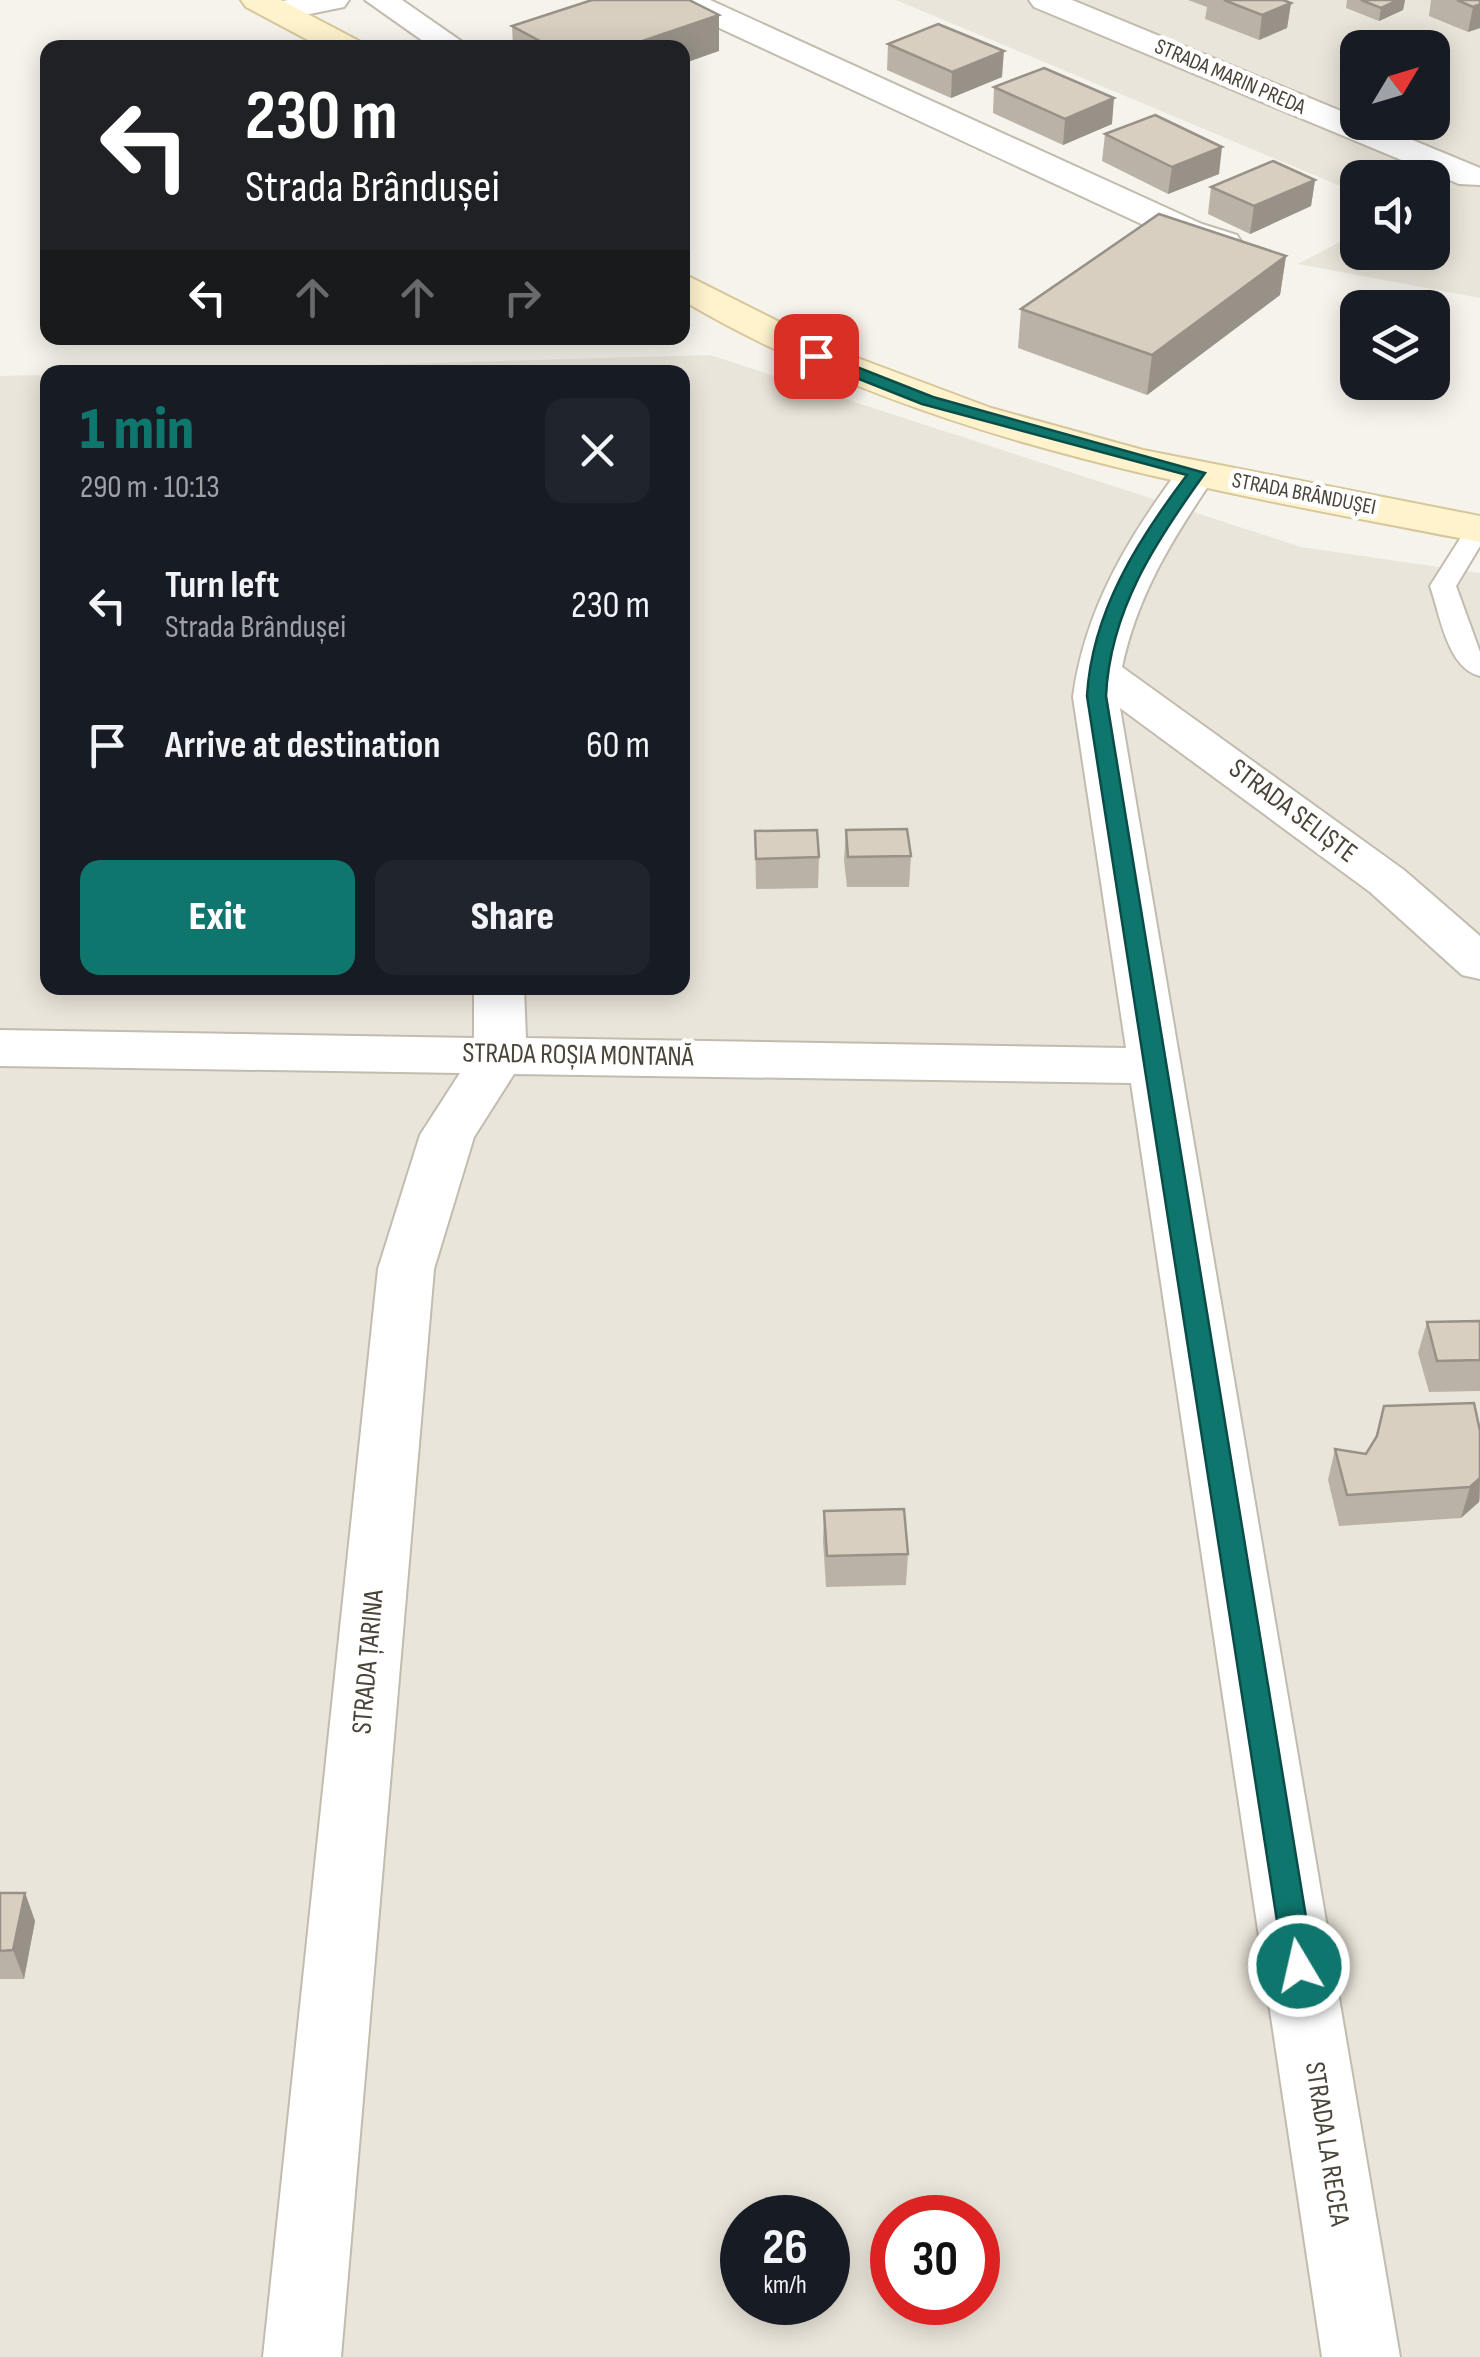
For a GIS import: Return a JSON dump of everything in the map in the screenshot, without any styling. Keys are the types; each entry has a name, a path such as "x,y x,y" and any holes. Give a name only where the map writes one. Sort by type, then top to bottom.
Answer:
{"main road":[{"path":"277,10 333,40"},
{"name":"STRADA BRÂNDUȘEI","path":"690,288 816,356 928,400 1197,473 1479,528"}],"street":[{"path":"277,10 332,0"},
{"path":"277,10 342,0"},
{"path":"381,0 442,40"},
{"path":"685,0 1189,232 1252,252"},
{"name":"STRADA MARIN PREDA","path":"1045,0 1471,178"},
{"name":"STRADA LA RECEA","path":"1197,473 1158,525 1110,616 1096,696 1361,2357"},
{"name":"STRADA SELIȘTE","path":"1098,670 1388,881 1480,963"},
{"path":"498,995 500,1054"},
{"name":"STRADA ROȘIA MONTANĂ","path":"0,1048 1156,1066"},
{"name":"STRADA ȚARINA","path":"302,2357 406,1270 447,1135 500,1054"}],"lane":[{"path":"1479,528 1443,586 1465,652 1480,668"}],"shaded area":[{"path":"896,0 1480,0 1480,298 1298,264 1340,242 1340,270 1450,270 1450,160 1340,160 1340,186"},
{"path":"710,355 1301,547 1480,573 1480,2357 0,2357 0,376 40,375 40,995 690,995 690,365 365,365"}],"building":[{"path":"592,0 689,0 719,15 646,40 538,40 512,26"},
{"path":"1224,0 1283,0 1291,3 1262,15"},
{"path":"1361,0 1398,0 1381,8"},
{"path":"1457,0 1480,0 1480,4 1473,7"},
{"path":"938,24 1004,51 952,72 888,44"},
{"path":"1044,68 1114,98 1065,119 994,87"},
{"path":"1155,115 1222,147 1172,167 1105,134"},
{"path":"1273,161 1315,180 1254,206 1211,187"},
{"path":"1159,214 1286,256 1152,355 1021,309"},
{"path":"907,829 911,856 848,857 846,830"},
{"path":"817,830 819,857 756,859 755,831"},
{"path":"1480,1321 1480,1360 1437,1361 1427,1322"},
{"path":"1474,1403 1480,1431 1480,1478 1470,1487 1347,1495 1335,1449 1366,1454 1377,1436 1384,1406"},
{"path":"904,1509 908,1554 827,1556 824,1511"},
{"path":"0,1893 25,1893 13,1950 0,1951"}],"route":[{"path":"816,356 928,400 1197,473 1158,525 1110,616 1096,696 1299,1966"}]}
